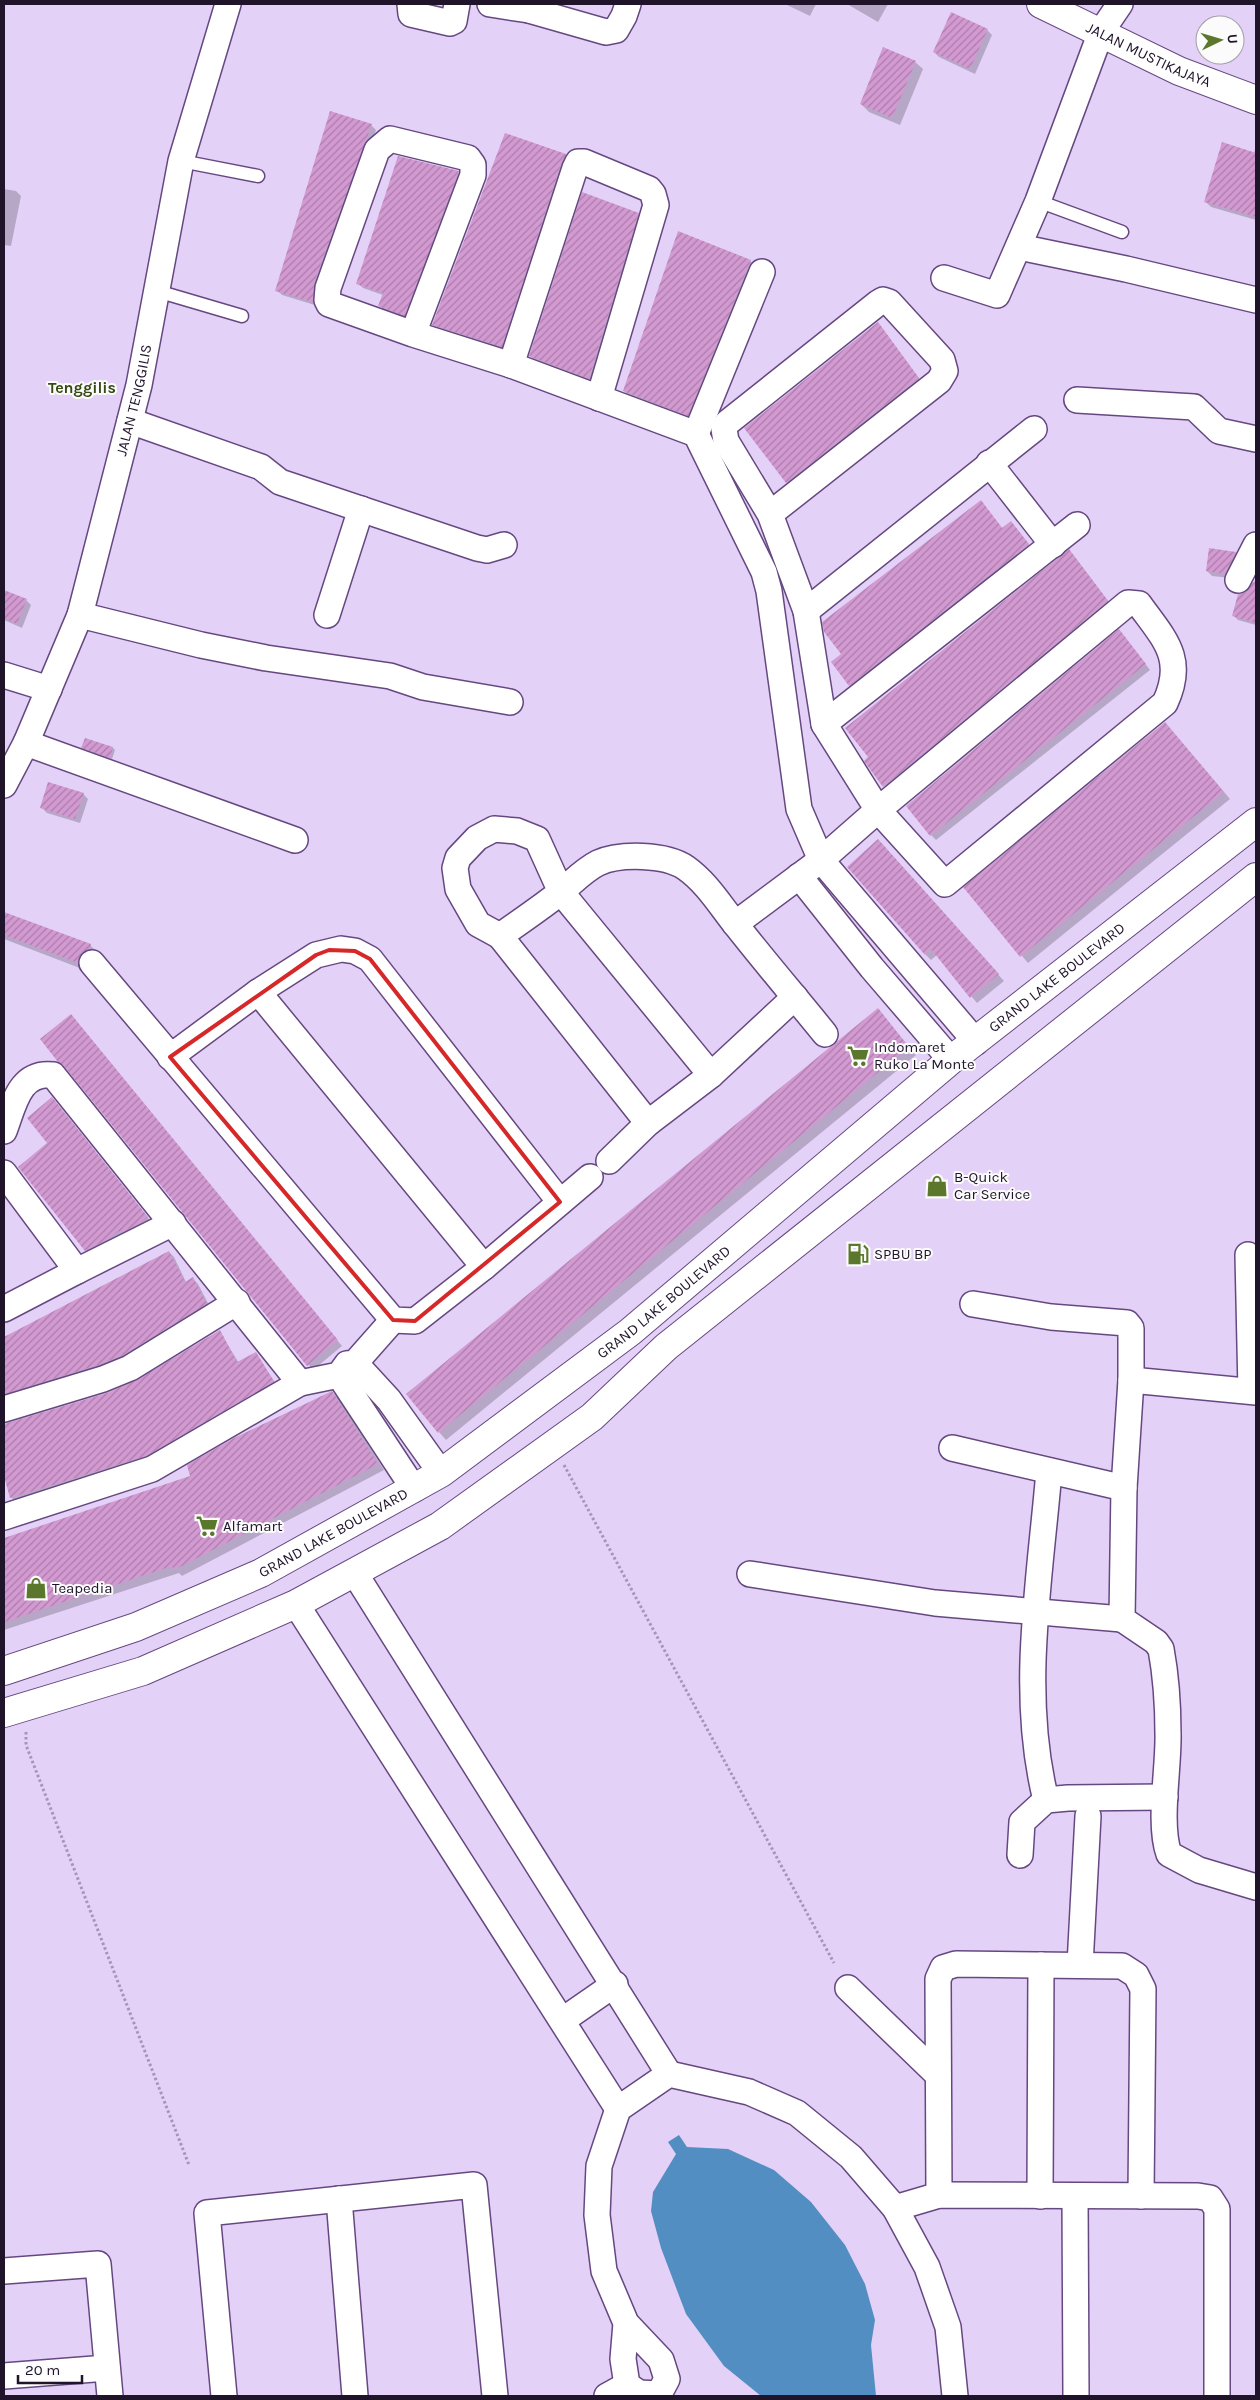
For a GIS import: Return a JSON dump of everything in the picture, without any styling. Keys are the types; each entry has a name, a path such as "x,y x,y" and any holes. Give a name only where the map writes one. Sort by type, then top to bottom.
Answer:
{"street":[{"name":"JALAN TENGGILIS","path":"4,785 26,743 80,616 130,421 181,161 228,4"},
{"path":"410,4 411,14 450,23 454,21 457,4"},
{"path":"490,4 529,7 606,32 616,30 621,24 628,4"},
{"name":"JALAN MUSTIKAJAYA","path":"1041,4 1075,11 1100,32 1179,70 1256,100"},
{"path":"944,278 998,295 1038,201 1100,32 1120,4"},
{"path":"413,334 473,175 473,165 468,158 390,138 377,150 326,297 329,304 413,334 511,365 696,434 764,572 769,591 799,809 821,860 976,1042"},
{"path":"511,365 575,168 578,162 584,162 648,189 656,205 600,398"},
{"path":"1019,247 1126,269 1256,300"},
{"path":"696,434 762,272"},
{"path":"735,924 821,860 878,810 1128,603 1139,604 1171,649 1174,668 1173,686 1165,702 950,892 878,810 824,724 806,611 770,514 726,441 724,429 727,422 878,303 883,300 889,302 942,360 945,371 939,381 770,514"},
{"path":"1076,400 1194,407 1219,431 1256,439"},
{"path":"130,421 261,467 280,482 477,548 487,550 504,544"},
{"path":"806,611 989,463 1034,429"},
{"path":"989,463 1053,545"},
{"path":"327,615 361,509"},
{"path":"824,724 1077,525"},
{"path":"1238,580 1256,544"},
{"path":"80,616 201,645 266,658 390,676 424,687 510,702"},
{"path":"4,675 49,690"},
{"path":"26,743 295,840"},
{"name":"GRAND LAKE BOULEVARD","path":"8,1670 136,1628 261,1573 441,1473 630,1332 951,1060 1256,822"},
{"path":"648,1123 500,936 478,924 458,889 455,868 458,858 477,838 494,829 517,831 537,839 561,892 711,1075"},
{"path":"500,936 561,892 589,868 600,862 616,858 649,856 669,860 685,867 708,887 735,924 825,1034"},
{"path":"799,876 872,968 951,1060"},
{"path":"8,1670 15,1710 143,1671 296,1604 440,1526 592,1417 666,1347 1256,877"},
{"path":"872,968 897,948"},
{"path":"170,1057 258,992 316,955 329,950 355,951 370,959 560,1202"},
{"path":"92,963 393,1320"},
{"path":"258,992 484,1267"},
{"path":"4,1517 152,1469 300,1383 347,1369 393,1320 415,1320 484,1267 599,1169 648,1123 711,1075 795,997"},
{"path":"4,1131 22,1086 29,1079 41,1074 53,1075 237,1302 300,1383"},
{"path":"4,1173 77,1271"},
{"path":"4,1309 173,1223"},
{"path":"1131,1380 1254,1392 1248,1255"},
{"path":"4,1409 103,1379 130,1368 237,1302"},
{"path":"973,1304 1051,1317 1127,1323 1131,1328 1131,1380 1124,1488 1122,1619"},
{"path":"347,1369 389,1400 441,1473"},
{"path":"347,1369 414,1489"},
{"path":"952,1448 1124,1488"},
{"path":"1046,1800 1038,1769 1032,1698 1049,1471"},
{"path":"354,1572 615,1984 669,2074 749,2092 797,2113 851,2157 895,2208 927,2267 948,2327 955,2396"},
{"path":"750,1574 935,1602 1122,1619 1149,1636 1161,1649 1168,1734 1165,1797 1166,1835 1169,1854 1199,1870 1256,1887"},
{"path":"296,1604 618,2109"},
{"path":"1020,1855 1022,1822 1046,1800 1165,1797"},
{"path":"1080,1966 1088,1816"},
{"path":"939,2195 938,1979 943,1968 956,1964 1122,1966 1136,1975 1143,1989 1141,2196"},
{"path":"1040,2196 1041,1965"},
{"path":"562,2020 615,1984"},
{"path":"848,1988 938,2075"},
{"path":"626,2322 623,2359 617,2390 658,2394 667,2379 661,2360 626,2322 604,2271 597,2215 599,2166 618,2109 669,2074"},
{"path":"224,2396 207,2213 474,2185 495,2396"},
{"path":"895,2208 939,2195 1210,2198 1217,2209 1217,2396"},
{"path":"1075,2196 1076,2396"},
{"path":"339,2199 355,2396"},
{"path":"4,2271 98,2264 110,2396"},
{"path":"4,2376 107,2368"}],"lane":[{"path":"181,161 258,176"},
{"path":"1038,201 1122,232"},
{"path":"157,291 242,316"}],"path":[{"path":"553,1445 834,1964"},
{"path":"15,1710 26,1745 189,2165"}],"highlighted area":[{"path":"329,950 355,951 370,959 560,1202 415,1321 393,1320 170,1057 316,955"}],"water":[{"path":"679,2135 687,2147 728,2149 774,2170 811,2202 845,2245 865,2284 875,2320 871,2345 876,2396 761,2396 724,2366 686,2314 661,2248 651,2211 653,2192 676,2154 668,2142"}],"building":[{"path":"951,12 988,29 970,69 933,52"},
{"path":"883,47 916,61 892,118 860,104"},
{"path":"330,111 372,124 314,283 313,302 275,291"},
{"path":"505,133 566,154 561,164 502,347 432,325"},
{"path":"1222,142 1256,153 1256,217 1204,202"},
{"path":"398,156 459,171 405,316 378,306 383,293 356,284"},
{"path":"582,192 639,213 589,379 529,356"},
{"path":"678,231 751,260 688,416 623,391"},
{"path":"878,322 919,378 786,483 744,428"},
{"path":"981,500 1002,528 1011,521 1029,544 849,686 831,662 841,654 824,632 822,622"},
{"path":"1209,548 1236,552 1225,574 1206,571"},
{"path":"1069,549 1108,601 883,787 864,761 868,757 845,728"},
{"path":"1253,582 1256,583 1256,623 1232,616 1238,594 1246,592"},
{"path":"4,590 27,599 17,624 4,618"},
{"path":"1119,629 1146,664 930,836 906,806"},
{"path":"1165,722 1224,792 1020,957 963,887"},
{"path":"85,738 113,747 110,758 81,748"},
{"path":"48,782 84,793 75,819 40,808"},
{"path":"878,839 999,974 970,998 931,949 925,955 847,867"},
{"path":"4,912 91,944 89,949 82,952 78,963 4,935"},
{"path":"878,1008 909,1047 438,1433 406,1394"},
{"path":"71,1014 338,1340 307,1366 64,1066 58,1062 40,1039"},
{"path":"52,1097 148,1217 142,1222 121,1233 119,1231 109,1239 85,1251 18,1167 47,1143 27,1118"},
{"path":"169,1251 185,1282 193,1277 207,1304 123,1355 98,1365 4,1394 4,1337"},
{"path":"220,1330 237,1362 256,1352 274,1382 146,1456 10,1498 4,1476 4,1424 107,1393 135,1381"},
{"path":"332,1391 378,1464 174,1570 172,1566 4,1622 4,1538 190,1476 187,1465 234,1438"}],"place":[{"name":"Indomaret Ruko La Monte","path":"858,1056"},
{"name":"B-Quick Car Service","path":"937,1186"},
{"name":"SPBU BP","path":"858,1254"},
{"name":"Alfamart","path":"207,1526"},
{"name":"Teapedia","path":"36,1588"}],"district":[{"name":"Tenggilis","path":"82,387"}]}
